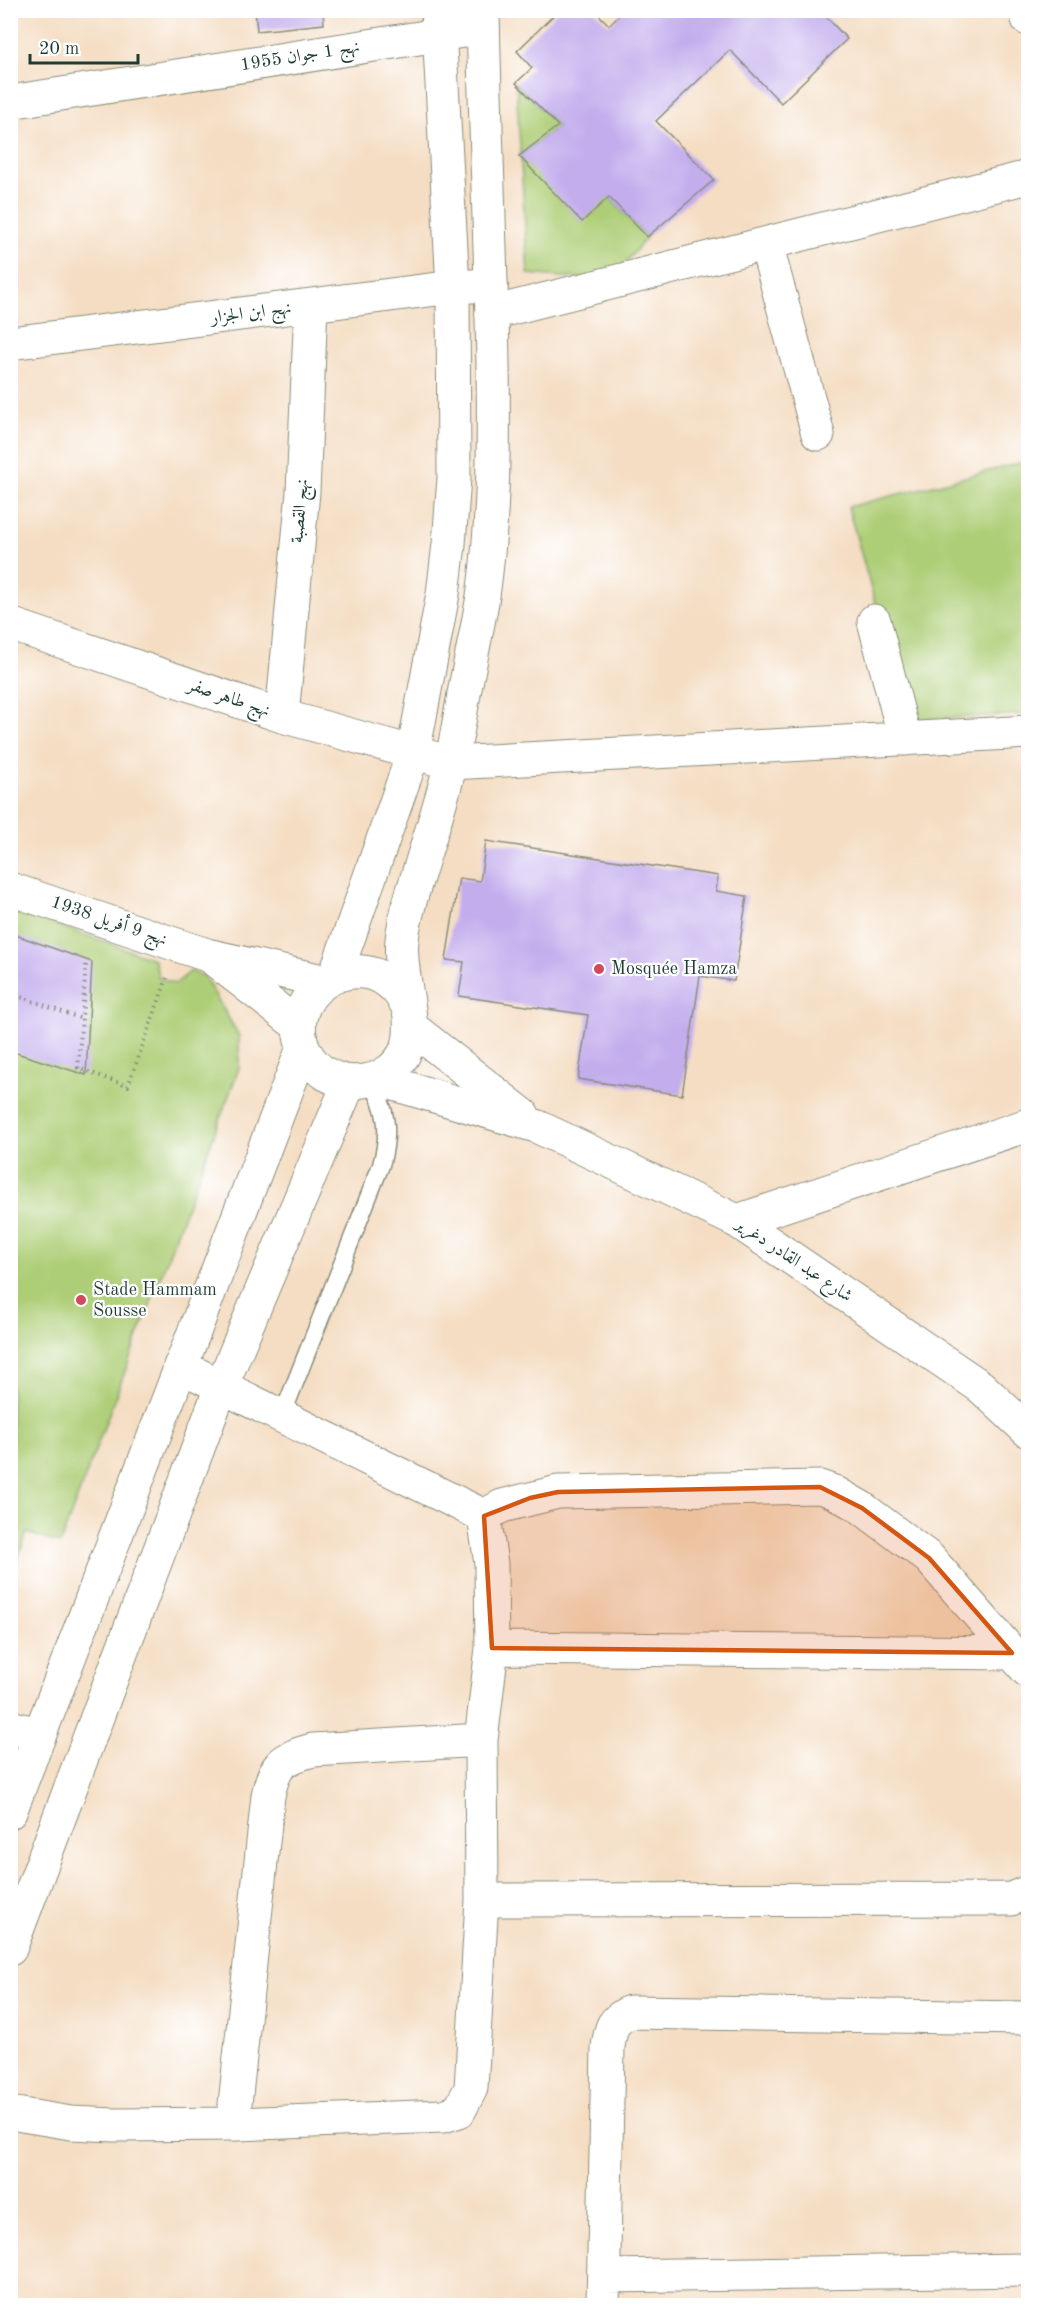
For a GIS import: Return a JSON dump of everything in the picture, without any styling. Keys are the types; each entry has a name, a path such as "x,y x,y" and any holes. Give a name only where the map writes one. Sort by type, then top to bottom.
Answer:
{"street":[{"path":"1027,10 1029,19"},
{"path":"193,950 301,1037 314,1065 330,1077 365,1081 395,1067 407,1048 409,1016 401,967 402,941 407,912 451,763 483,596 491,522 494,454 492,299 483,19"},
{"name":"نهج 1 جوان 1955","path":"10,102 439,22 483,19"},
{"path":"329,979 413,754 443,594 449,544 454,478 453,287 439,22"},
{"name":"نهج ابن الجزار","path":"10,343 453,287 492,299 766,244 1029,177"},
{"path":"766,244 818,434"},
{"name":"نهج القصبة","path":"282,716 303,492 311,306"},
{"path":"874,621 905,739"},
{"name":"نهج طاهر صفر","path":"10,624 282,716 451,763 1029,732"},
{"name":"نهج 9 أفريل 1938","path":"10,889 193,950"},
{"path":"193,950 329,979"},
{"path":"10,1812 25,1730 180,1366 301,1037 302,1009 310,994 329,979 356,971 377,975 395,988 409,1016"},
{"name":"شارع عبد القادر دغرير","path":"409,1016 536,1126"},
{"path":"10,1949 221,1387 365,1081"},
{"name":"شارع عبد القادر دغرير","path":"365,1081 536,1126 736,1221 981,1387 1029,1431"},
{"path":"736,1221 1029,1125"},
{"path":"180,1366 484,1516"},
{"path":"484,1516 502,1506 558,1492 820,1487 862,1508 929,1558 1020,1662"},
{"path":"10,2112 71,2123 115,2125 237,2124 443,2116 459,2111 471,2088 482,1900 481,1740 492,1648 490,1564 484,1516"},
{"path":"492,1648 1020,1662"},
{"path":"235,2104 268,1796 271,1779 279,1765 293,1755 313,1750 481,1740"},
{"path":"482,1900 1011,1899 1029,1892"},
{"path":"1029,2018 630,2012 617,2019 611,2028 608,2047 604,2291 1029,2270"}],"lane":[{"path":"282,1416 381,1165 386,1146 388,1125 384,1109 365,1081"}],"path":[{"path":"86,965 78,1068 128,1086 193,950"},
{"path":"10,993 82,1019"}],"highlighted area":[{"path":"820,1487 862,1508 929,1558 1012,1653 492,1648 484,1516 530,1498 558,1492"}],"green space":[{"path":"516,83 558,126 521,155"},
{"path":"521,157 609,197 647,237 610,281 528,274"},
{"path":"1028,461 1028,714 908,720 848,507"},
{"name":"Stade Hammam Sousse","path":"11,909 154,959 159,978 175,984 191,971 204,976 239,1036 239,1068 60,1544 27,1533 11,1578"}],"building":[{"path":"255,10 323,10 324,24 257,31"},
{"path":"559,10 594,10 609,25 624,10 820,10 847,39 781,103 730,50 656,121 714,180 647,237 609,197 582,222 519,156 558,126 516,83 532,68 517,51"},
{"name":"Mosquée Hamza","path":"486,841 718,876 716,891 747,896 734,981 700,976 682,1095 578,1079 588,1015 459,996 464,962 446,960 459,878 480,881"},
{"path":"10,933 92,962 86,1075 10,1051"}],"place":[{"name":"Mosquée Hamza","path":"599,969"},
{"name":"Stade Hammam Sousse","path":"81,1300"}]}
